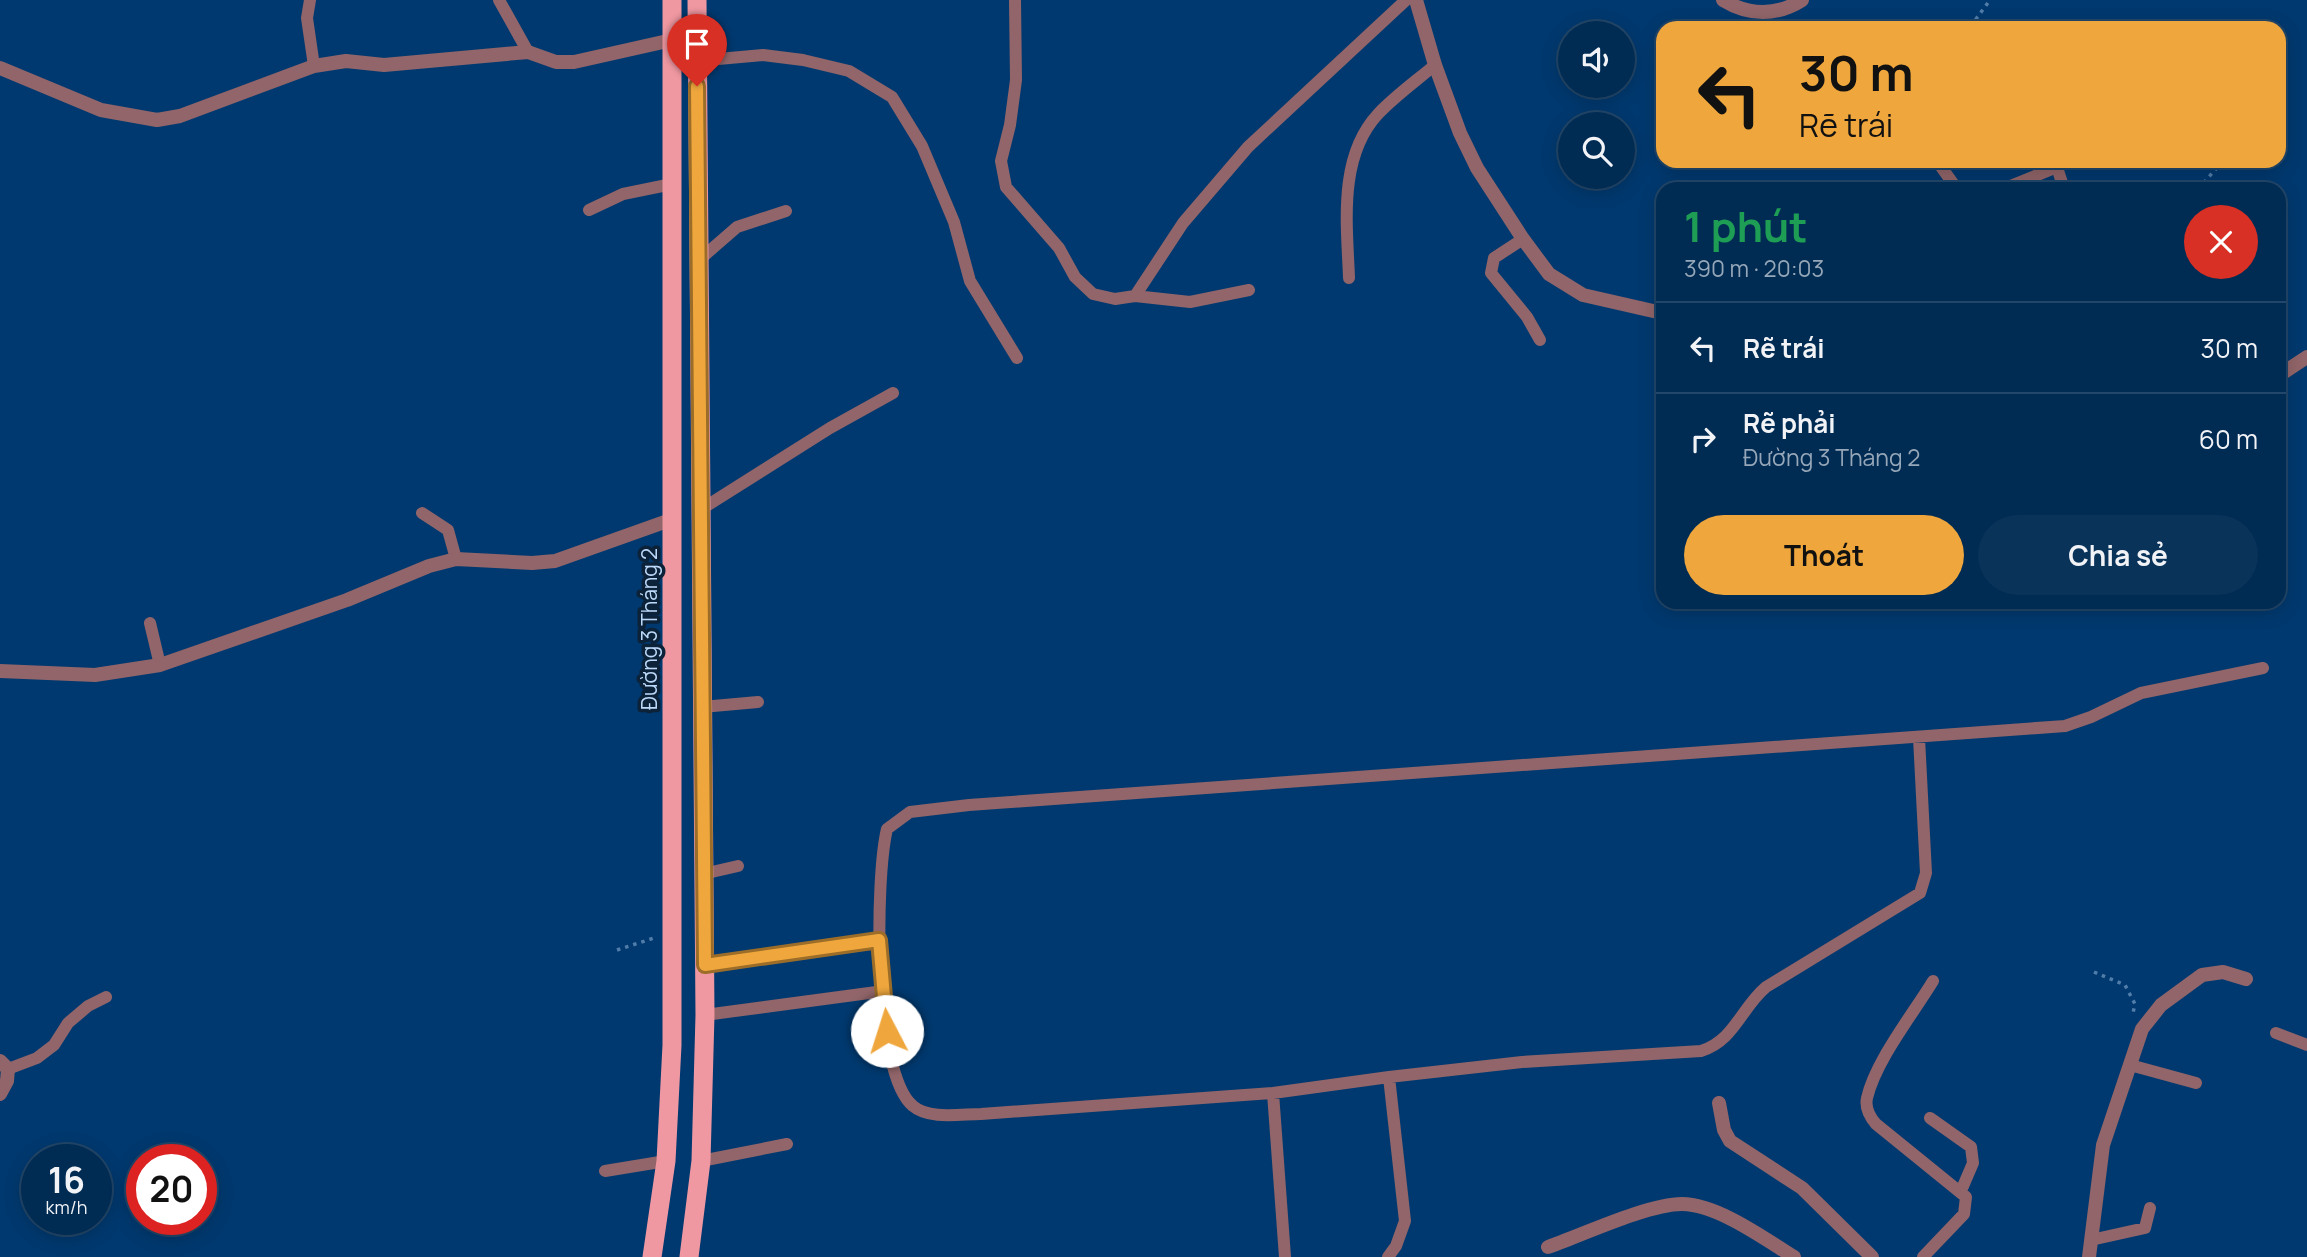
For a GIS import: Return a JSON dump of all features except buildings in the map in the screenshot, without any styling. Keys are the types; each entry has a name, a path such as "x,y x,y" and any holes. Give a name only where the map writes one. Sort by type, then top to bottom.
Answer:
{"highway":[{"name":"Đường 3 Tháng 2","path":"652,1257 666,1161 672,1045 672,0"},
{"path":"689,1257 701,1161 705,1015 697,0"}],"street":[{"path":"1416,0 1435,65 1471,156 1522,239 1549,274 1583,295 1656,312"},
{"path":"1723,0 1742,9 1772,13 1785,10 1802,0"},
{"path":"0,68 101,110 157,120 180,116 314,66 346,61 384,65 528,52 556,62 574,62 672,46"},
{"path":"2286,370 2307,356"},
{"path":"0,671 95,675 160,665 456,559 533,563 555,561 673,519"},
{"path":"2089,1257 2103,1145 2146,1022 2192,981 2213,972 2246,979"},
{"path":"0,1094 7,1081 4,1065"},
{"path":"1719,1103 1724,1130 1730,1141 1802,1188 1872,1257"},
{"path":"1548,1247 1663,1207 1685,1204 1740,1222 1794,1257"}],"lane":[{"path":"310,0 307,18 314,66"},
{"path":"499,0 528,52"},
{"path":"1015,0 1016,80 1010,125 1001,161 1006,187 1059,248 1075,277 1093,294 1115,299 1135,296 1190,302 1249,290"},
{"path":"1135,296 1182,223 1248,147 1406,0"},
{"path":"672,46 696,61 763,55 803,60 849,71 892,97 922,146 954,222 970,281 1017,358"},
{"path":"1349,278 1347,218 1352,157 1377,116 1435,65"},
{"path":"2018,182 2048,168"},
{"path":"589,210 623,194 673,184"},
{"path":"699,260 737,228 786,211"},
{"path":"1522,239 1494,258 1491,273 1527,317 1540,340"},
{"path":"700,510 830,428 893,393"},
{"path":"422,513 448,530 456,559"},
{"path":"150,623 160,665"},
{"path":"1919,738 1926,873 1920,893 1766,987 1752,999 1727,1037 1716,1046 1701,1051 1522,1062 1273,1093 981,1114 932,1115 914,1108 899,1090 889,1051 879,940 881,855 887,829 910,812 969,805 2064,726 2091,717 2141,693 2263,667"},
{"path":"702,707 758,702"},
{"path":"703,874 738,866"},
{"path":"705,965 879,940"},
{"path":"1923,1257 1964,1214 1966,1197 1876,1124 1867,1105 1884,1062 1933,981"},
{"path":"705,1015 884,991"},
{"path":"4,1065 37,1058 54,1045 68,1023 88,1006 106,997"},
{"path":"2276,1033 2307,1045"},
{"path":"2130,1065 2196,1083"},
{"path":"1388,1257 1396,1246 1405,1221 1389,1077"},
{"path":"1273,1093 1285,1257"},
{"path":"1930,1118 1971,1147 1973,1163 1961,1191"},
{"path":"701,1161 787,1144"},
{"path":"605,1171 666,1161"},
{"path":"2091,1240 2145,1228 2150,1208"}],"path":[{"path":"1976,21 1990,0"},
{"path":"2204,182 2217,168"},
{"path":"617,950 672,932"},
{"path":"2094,972 2125,985 2135,1004 2132,1016"}],"route":[{"path":"697,86 705,965 879,940 887,1031"}]}
